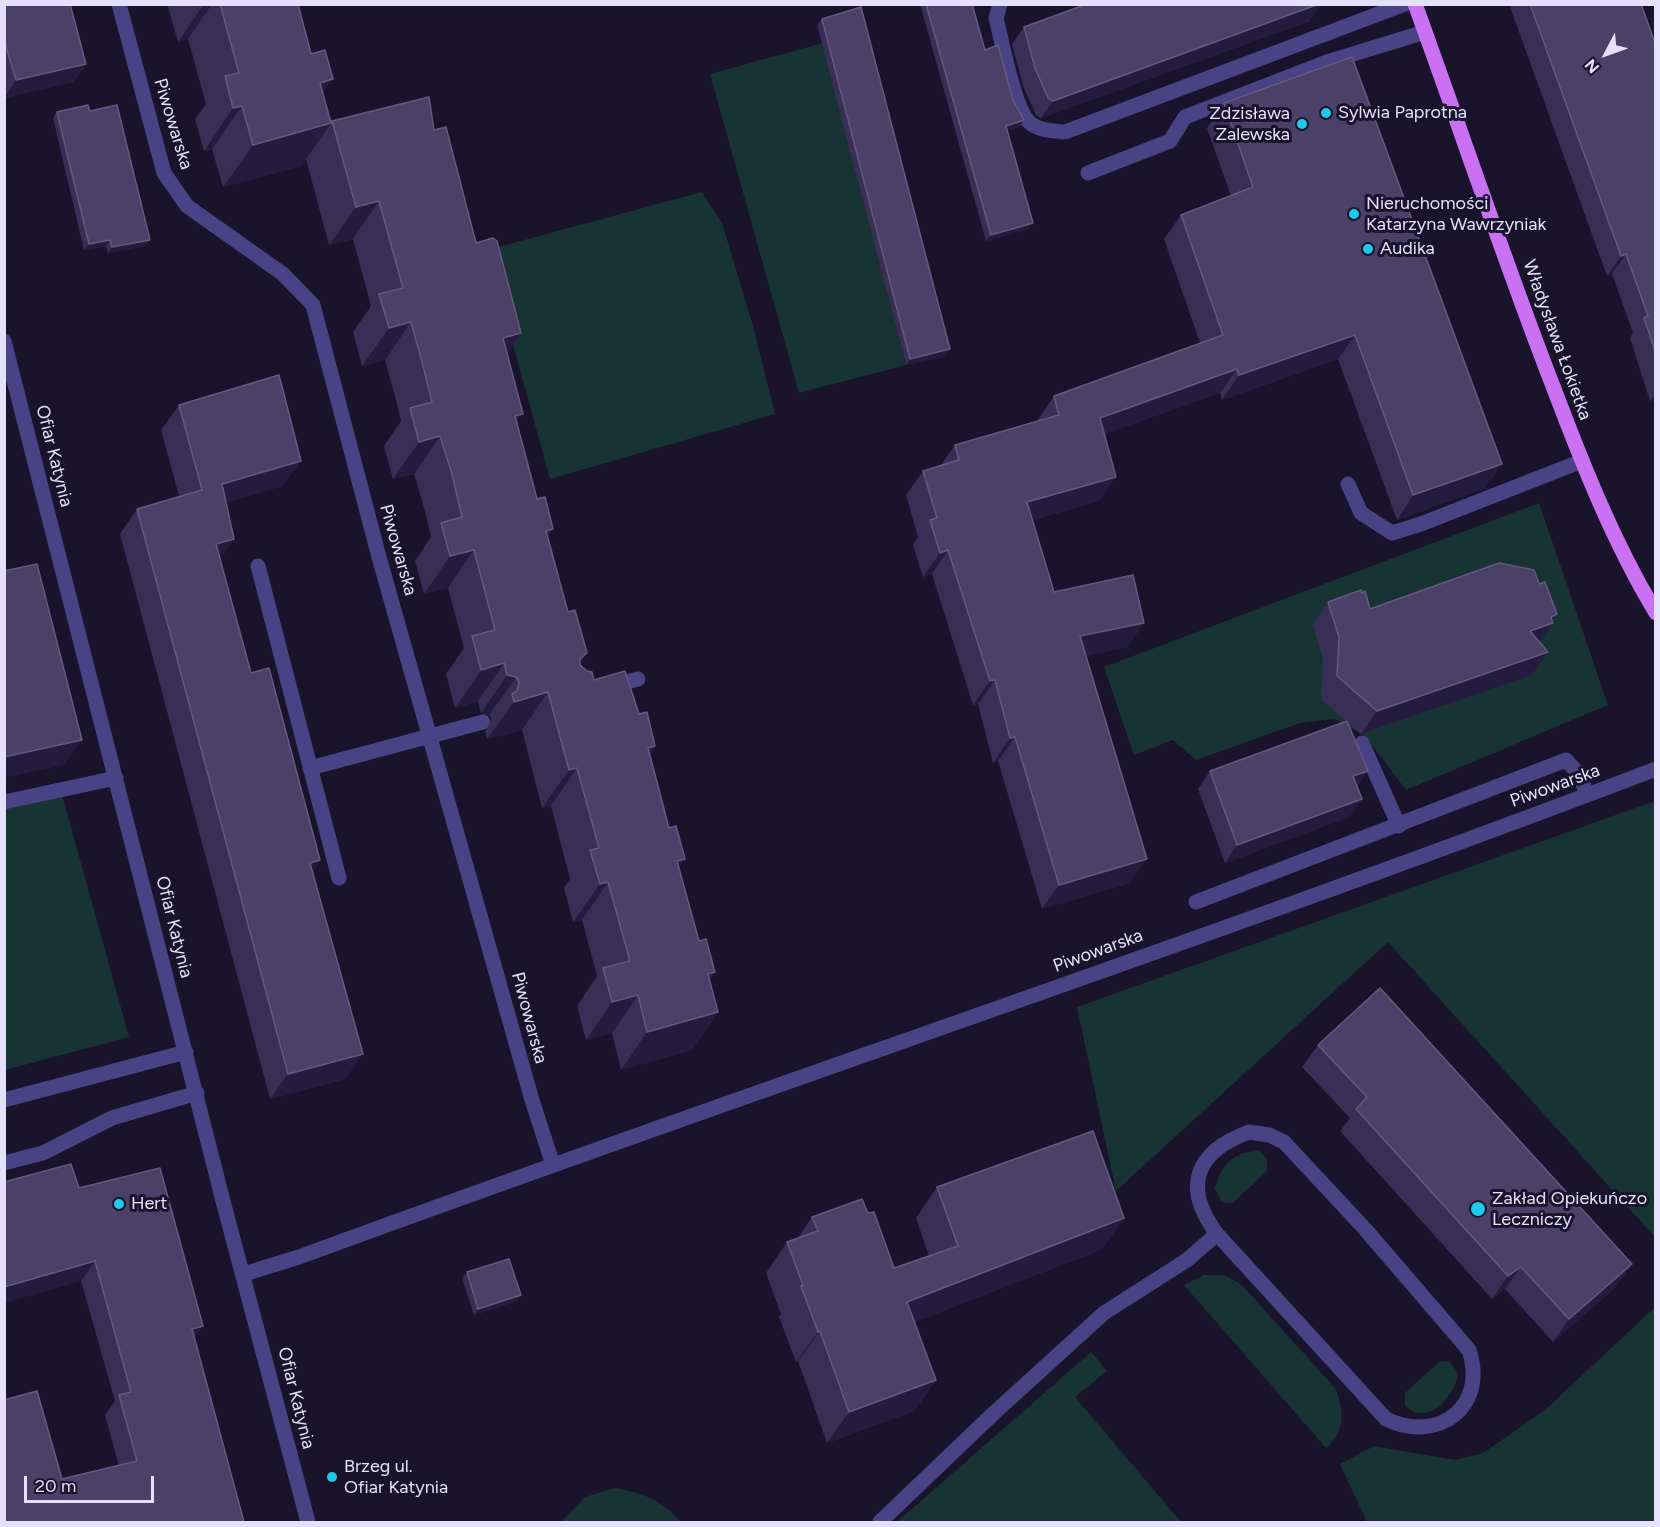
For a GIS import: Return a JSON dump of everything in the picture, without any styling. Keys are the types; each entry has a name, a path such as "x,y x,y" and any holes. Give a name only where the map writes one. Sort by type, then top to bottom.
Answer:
{"main road":[{"name":"Władysława Łokietka","path":"1416,4 1534,336 1582,461 1614,535 1656,613"}],"street":[{"name":"Piwowarska","path":"119,4 164,173 187,206 283,274 313,305 379,557 432,736 532,1100 553,1165"},
{"path":"1000,4 996,18 1017,100 1029,122 1045,131 1065,132 1405,4"},
{"path":"1089,173 1170,141 1185,117 1327,62 1425,32"},
{"name":"Ofiar Katynia","path":"4,341 308,1522"},
{"path":"1348,484 1361,513 1392,533 1422,524 1582,461"},
{"path":"258,566 339,878"},
{"path":"595,691 638,679"},
{"path":"310,768 483,722"},
{"path":"1362,742 1399,826"},
{"path":"1196,902 1566,760 1579,774 1587,794"},
{"name":"Piwowarska","path":"244,1274 299,1257 1322,894 1656,769"},
{"path":"4,802 116,778"},
{"path":"4,1100 186,1052"},
{"path":"4,1163 44,1153 112,1118 197,1093"},
{"path":"1249,1132 1269,1135 1284,1142 1358,1221 1469,1350 1475,1368 1475,1383 1459,1412 1438,1425 1424,1427 1403,1427 1386,1419 1217,1234 1206,1219 1197,1197 1203,1162 1215,1148 1249,1132"},
{"path":"880,1522 994,1413 1104,1313 1187,1260 1217,1234"}],"green space":[{"path":"823,43 906,365 799,393 710,74"},
{"path":"702,192 722,223 753,326 775,414 550,479 487,250"},
{"path":"1539,503 1608,705 1406,790 1365,736 1334,719 1300,723 1196,760 1173,740 1134,755 1104,667"},
{"path":"61,791 129,1037 5,1070 5,809"},
{"path":"1655,801 1655,1237 1388,942 1116,1191 1077,1007"},
{"path":"1258,1151 1267,1158 1267,1171 1233,1203 1221,1202 1215,1188 1225,1166 1235,1157"},
{"path":"1204,1275 1225,1275 1242,1285 1336,1389 1342,1421 1337,1435 1326,1448 1184,1285"},
{"path":"1655,1307 1655,1522 1367,1522 1340,1464 1374,1446 1455,1460 1483,1453 1545,1410"},
{"path":"1091,1352 1107,1371 1075,1397 1181,1522 897,1522"},
{"path":"1449,1361 1458,1373 1452,1391 1439,1407 1422,1413 1405,1405 1405,1393 1439,1362"},
{"path":"615,1488 652,1499 681,1522 561,1522 585,1497"}],"building":[{"path":"4,4 70,4 86,64 16,80 4,40"},
{"path":"220,4 298,4 311,54 325,50 333,79 320,83 331,123 253,145 242,106 233,108 225,76 239,73"},
{"path":"926,4 972,4 985,50 998,45 1013,100 1024,120 1006,126 1033,223 991,235"},
{"path":"1087,4 1319,4 1053,101 1048,98 1035,68 1024,27"},
{"path":"1530,4 1641,4 1656,46 1656,354 1644,318 1648,316 1626,254 1621,256"},
{"path":"861,7 950,349 910,359 822,19"},
{"path":"1352,57 1502,464 1413,495 1355,335 1239,375 1237,369 1100,418 1116,477 1027,502 1054,592 1133,575 1144,623 1080,636 1147,859 1059,885 1015,737 1010,738 995,680 990,681 948,550 940,553 930,520 937,518 923,471 959,460 955,445 1059,415 1054,396 1223,335 1181,215 1253,187 1224,103"},
{"path":"429,97 434,130 446,127 476,243 493,238 497,241 521,333 503,338 523,414 515,416 537,499 545,497 553,529 546,531 568,612 575,610 587,653 580,659 580,665 592,672 594,680 625,671 639,714 647,712 655,746 648,748 669,828 676,826 685,859 677,861 699,941 706,939 715,972 708,974 718,1012 647,1032 638,995 612,1002 603,968 630,961 608,882 600,884 590,850 599,848 577,768 569,770 548,692 514,702 512,694 517,691 519,682 516,677 507,675 504,663 481,670 472,636 495,630 474,550 450,556 441,523 462,517 452,474 440,436 419,442 410,408 432,402 422,362 411,322 389,328 379,294 403,288 379,201 356,207 332,121"},
{"path":"88,105 90,111 117,105 150,240 112,247 110,240 89,244 57,112"},
{"path":"279,375 301,461 222,484 234,539 216,544 251,673 269,668 320,860 310,863 363,1054 288,1074 137,509 202,490 179,405"},
{"path":"1499,563 1534,570 1539,584 1545,582 1557,614 1551,617 1553,623 1530,631 1548,652 1377,711 1337,676 1339,637 1328,602 1361,590 1362,593 1365,591 1370,609"},
{"path":"37,564 82,740 4,757 4,571"},
{"path":"1347,721 1368,771 1353,776 1362,799 1237,845 1210,771"},
{"name":"Zakład Opiekuńczo Leczniczy","path":"1380,988 1632,1264 1569,1319 1521,1267 1508,1276 1356,1109 1367,1097 1318,1045"},
{"path":"1093,1131 1124,1218 907,1302 936,1380 849,1412 801,1286 803,1285 787,1242 818,1231 812,1217 862,1199 868,1213 874,1212 894,1268 958,1246 937,1187"},
{"path":"71,1164 79,1188 160,1168 203,1326 192,1329 244,1522 4,1522 4,1400 37,1391 62,1479 137,1461 119,1395 131,1392 95,1261 4,1287 4,1182"},
{"path":"509,1259 521,1295 478,1309 467,1272"}],"place":[{"name":"Sylwia Paprotna","path":"1326,113"},
{"name":"Zdzisława Zalewska","path":"1302,124"},
{"name":"Nieruchomości Katarzyna Wawrzyniak","path":"1354,214"},
{"name":"Audika","path":"1368,249"},
{"name":"Hert","path":"119,1204"},
{"name":"Zakład Opiekuńczo Leczniczy","path":"1478,1209"},
{"name":"Brzeg ul. Ofiar Katynia","path":"332,1477"}]}
